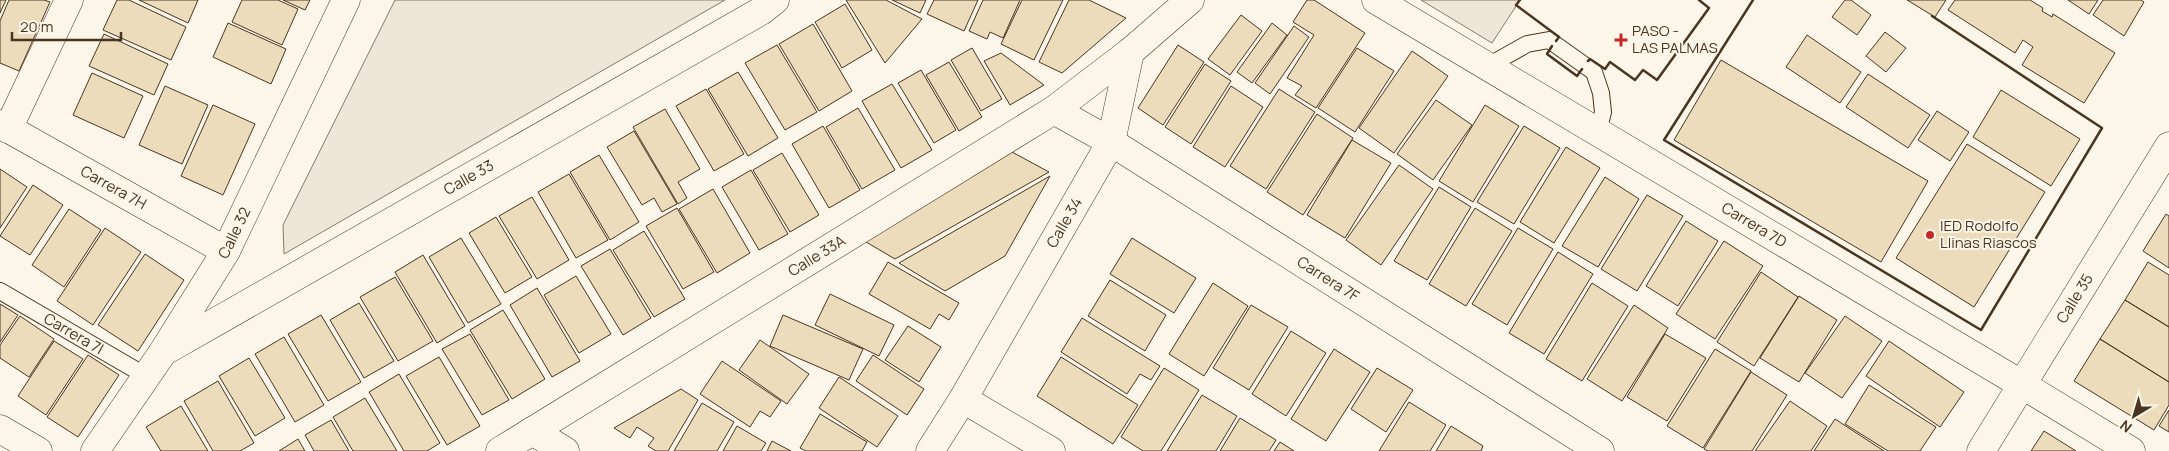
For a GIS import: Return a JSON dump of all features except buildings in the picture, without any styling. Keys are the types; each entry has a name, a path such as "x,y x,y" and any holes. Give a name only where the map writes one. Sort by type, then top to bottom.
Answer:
{"street":[{"path":"4,127 69,0"},
{"name":"Calle 32","path":"95,451 163,352 226,251 346,0"},
{"name":"Calle 33","path":"163,352 761,11 775,0"},
{"name":"Carrera 7D","path":"1376,0 2131,451"},
{"path":"1130,52 1183,1"},
{"name":"Calle 33A","path":"500,451 1054,110 1130,52"},
{"name":"Calle 34","path":"930,451 963,399 1111,142 1130,52"},
{"name":"Carrera 7F","path":"1054,110 1111,142 1600,451"},
{"name":"Carrera 7H","path":"4,127 226,251"},
{"name":"Calle 35","path":"1981,451 2021,384 2162,175 2169,146"},
{"path":"963,399 1051,451"},
{"path":"0,429 38,451"},
{"path":"532,431 565,451"}],"lane":[{"path":"1488,66 1526,44 1549,40 1594,72 1601,93 1603,112 1598,132"},
{"name":"Carrera 7I","path":"0,291 146,376"}],"shaded area":[{"path":"395,0 725,0 284,254 283,225"},
{"path":"1421,0 1520,0 1492,43"}],"wall":[{"path":"1520,0 1516,5 1559,37 1556,41"},
{"path":"1588,61 1590,59 1605,69 1610,62 1635,80 1643,70 1657,80 1709,8 1699,0"},
{"path":"1753,0 1664,140 1981,330 2102,128 1932,16"},
{"path":"1552,46 1547,54 1577,76 1582,69"}],"place":[{"name":"PASO - LAS PALMAS","path":"1621,40"},
{"name":"IED Rodolfo Llinas Riascos","path":"1930,235"}]}
